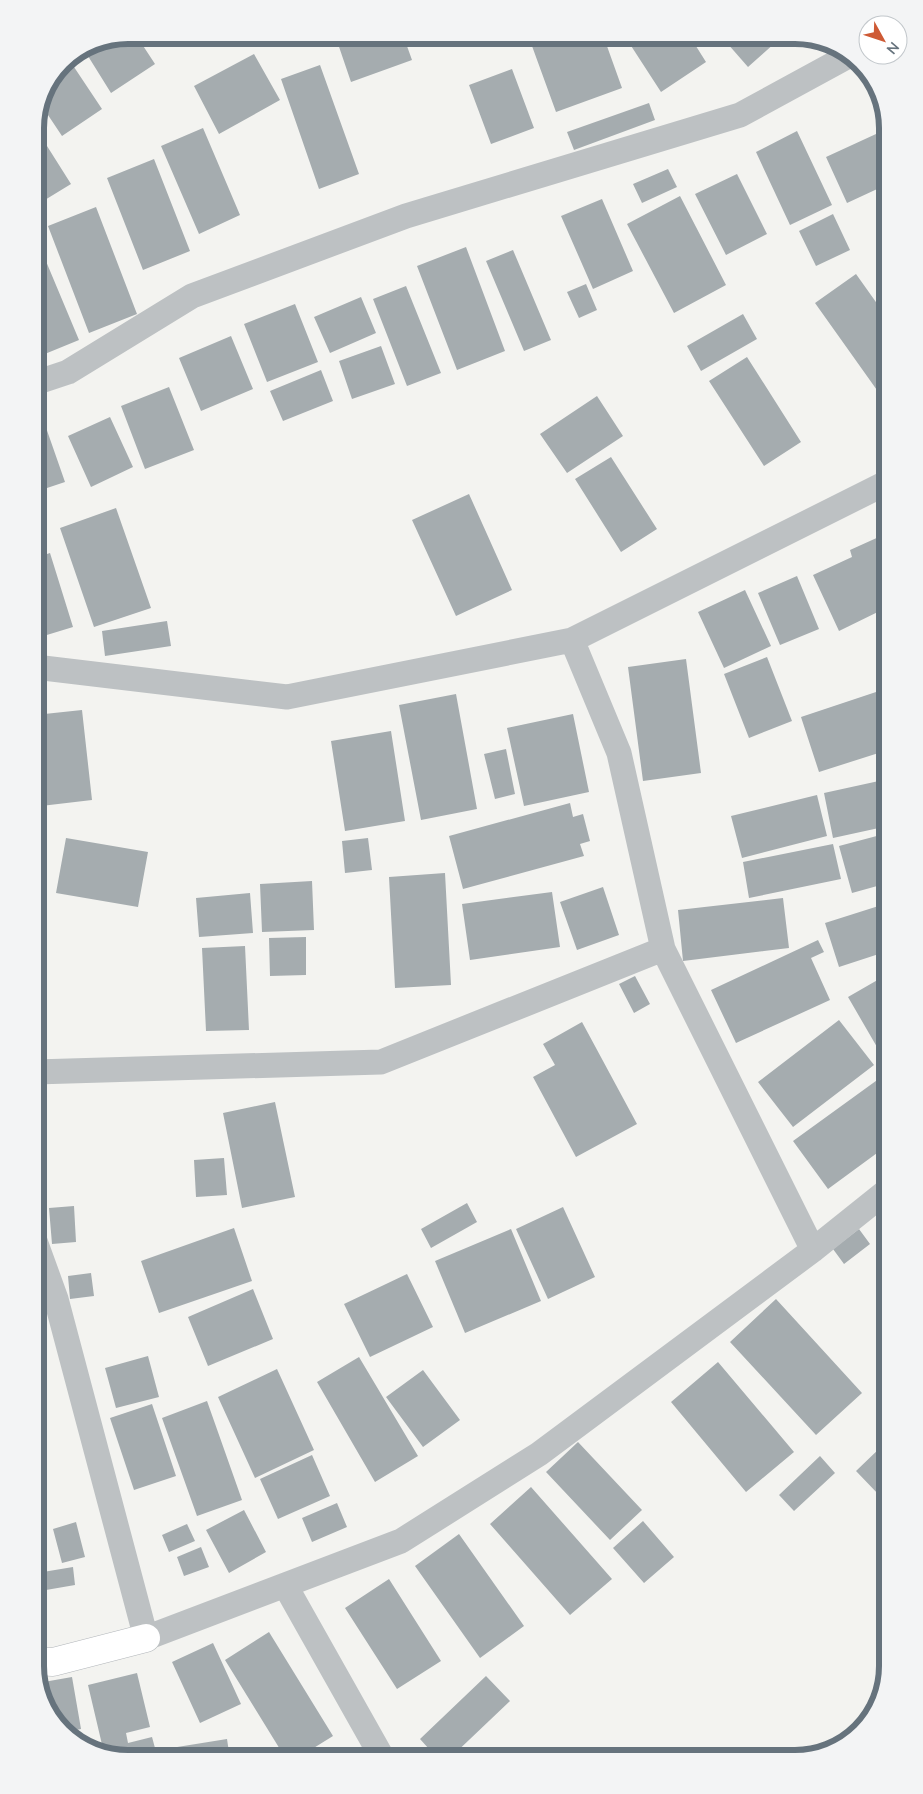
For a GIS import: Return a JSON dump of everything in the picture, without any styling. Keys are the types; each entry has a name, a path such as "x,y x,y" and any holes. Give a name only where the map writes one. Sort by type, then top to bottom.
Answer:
{"street":[{"path":"44,380 68,372 192,296 406,216 740,115 843,59"},
{"path":"44,668 287,697 572,640 879,486"},
{"path":"572,640 619,753 662,949 813,1250"},
{"path":"44,1072 381,1062 662,949"},
{"path":"44,1662 53,1662 146,1638 400,1541 539,1454 813,1250 879,1197"},
{"path":"44,1266 56,1300 146,1638"},
{"path":"284,1585 378,1750"}],"building":[{"path":"116,44 142,44 155,64 111,93 87,54 100,48"},
{"path":"338,44 406,44 412,60 351,82"},
{"path":"531,44 606,44 622,88 556,112"},
{"path":"630,44 695,44 706,62 661,92"},
{"path":"728,44 774,44 748,67"},
{"path":"254,54 280,100 219,134 194,86"},
{"path":"72,64 102,109 62,136 46,112 52,90"},
{"path":"320,65 359,174 319,189 281,79"},
{"path":"512,69 534,128 491,144 469,85"},
{"path":"649,103 655,120 574,150 567,132"},
{"path":"203,128 240,215 199,234 161,146"},
{"path":"797,131 832,205 790,225 756,152"},
{"path":"876,134 879,140 879,188 847,203 826,157"},
{"path":"44,141 71,184 44,200"},
{"path":"154,159 190,251 143,270 107,178"},
{"path":"668,169 677,187 642,203 633,184"},
{"path":"737,174 767,234 726,255 695,194"},
{"path":"680,196 726,285 674,313 627,224"},
{"path":"602,199 633,271 593,289 561,216"},
{"path":"96,207 137,314 89,333 48,226"},
{"path":"833,214 850,250 816,266 799,231"},
{"path":"466,247 505,351 457,370 417,266"},
{"path":"513,250 551,340 524,351 486,261"},
{"path":"44,256 79,340 44,354"},
{"path":"856,274 879,306 879,393 815,303"},
{"path":"586,284 597,310 579,318 567,292"},
{"path":"406,286 441,373 407,386 373,299"},
{"path":"361,297 376,333 330,353 314,317"},
{"path":"295,304 318,362 267,382 244,324"},
{"path":"743,314 757,339 701,371 687,346"},
{"path":"231,336 253,389 201,411 179,358"},
{"path":"381,346 395,384 352,399 339,361"},
{"path":"747,357 801,442 764,466 709,381"},
{"path":"321,370 333,401 283,421 270,391"},
{"path":"169,387 194,450 145,469 121,406"},
{"path":"597,396 623,436 567,473 540,434"},
{"path":"110,417 133,467 91,487 68,436"},
{"path":"44,422 65,482 44,489"},
{"path":"611,457 657,529 621,552 575,479"},
{"path":"469,494 512,590 456,616 412,520"},
{"path":"116,508 151,608 94,627 60,528"},
{"path":"879,537 879,611 839,631 813,575 852,557 850,550"},
{"path":"50,553 73,627 44,636 44,555"},
{"path":"797,576 819,629 780,645 758,593"},
{"path":"745,590 771,646 724,668 698,612"},
{"path":"167,621 171,646 105,656 102,631"},
{"path":"767,657 792,721 749,738 724,674"},
{"path":"686,659 701,773 643,781 628,667"},
{"path":"879,691 879,753 819,772 801,717"},
{"path":"456,694 477,809 421,820 399,705"},
{"path":"82,710 92,800 44,806 44,714"},
{"path":"573,714 589,792 524,806 507,728"},
{"path":"391,731 405,821 345,831 331,741"},
{"path":"506,749 515,794 495,799 484,754"},
{"path":"879,781 879,828 833,838 824,793"},
{"path":"817,795 827,836 742,858 731,816"},
{"path":"570,803 573,817 583,814 590,841 580,844 584,856 463,889 449,836"},
{"path":"879,835 879,886 852,893 839,846"},
{"path":"66,838 148,852 138,907 56,893"},
{"path":"368,838 372,870 345,873 342,841"},
{"path":"833,844 841,879 749,898 743,862"},
{"path":"445,873 451,985 395,988 389,877"},
{"path":"312,881 314,930 262,932 260,884"},
{"path":"603,887 619,935 577,950 560,902"},
{"path":"552,892 560,947 470,960 462,904"},
{"path":"250,893 253,933 199,937 196,898"},
{"path":"783,898 789,948 683,961 678,910"},
{"path":"879,906 879,954 839,967 825,923"},
{"path":"306,937 306,975 270,976 269,938"},
{"path":"818,940 824,952 811,958 830,1000 736,1043 711,990"},
{"path":"245,946 249,1030 206,1031 202,948"},
{"path":"635,976 650,1004 634,1013 619,984"},
{"path":"879,979 879,1050 848,997"},
{"path":"839,1020 874,1065 793,1127 758,1082"},
{"path":"582,1022 637,1124 576,1157 533,1077 555,1065 543,1044"},
{"path":"879,1079 879,1152 828,1189 793,1141"},
{"path":"275,1102 295,1197 242,1208 223,1113"},
{"path":"224,1158 227,1195 196,1197 194,1160"},
{"path":"467,1203 477,1222 431,1248 421,1229"},
{"path":"74,1206 76,1242 52,1244 49,1208"},
{"path":"563,1207 595,1277 548,1299 516,1229"},
{"path":"234,1228 252,1281 159,1313 141,1261"},
{"path":"511,1229 541,1301 465,1333 435,1261"},
{"path":"859,1229 870,1244 844,1264 833,1249"},
{"path":"91,1273 94,1296 70,1299 68,1276"},
{"path":"407,1274 433,1327 370,1357 344,1304"},
{"path":"253,1289 273,1339 208,1366 188,1317"},
{"path":"776,1299 862,1393 816,1435 730,1342"},
{"path":"148,1356 159,1397 116,1408 105,1368"},
{"path":"359,1357 418,1456 375,1482 317,1382"},
{"path":"718,1362 794,1452 746,1492 671,1402"},
{"path":"277,1369 314,1450 255,1478 218,1397"},
{"path":"423,1370 460,1420 423,1447 386,1397"},
{"path":"207,1401 242,1500 197,1516 162,1418"},
{"path":"152,1404 176,1476 134,1490 110,1418"},
{"path":"578,1442 642,1510 610,1540 546,1472"},
{"path":"879,1449 879,1495 856,1471"},
{"path":"312,1455 330,1496 278,1519 260,1479"},
{"path":"820,1456 835,1473 794,1511 779,1495"},
{"path":"531,1487 612,1579 570,1615 490,1524"},
{"path":"337,1503 347,1527 312,1542 302,1518"},
{"path":"244,1510 266,1552 229,1573 206,1530"},
{"path":"643,1521 674,1557 644,1583 613,1548"},
{"path":"76,1522 85,1557 62,1563 53,1529"},
{"path":"187,1524 195,1541 169,1552 162,1535"},
{"path":"459,1534 524,1626 480,1658 415,1566"},
{"path":"201,1547 209,1567 184,1576 177,1557"},
{"path":"73,1567 75,1585 46,1590 44,1572"},
{"path":"389,1579 441,1661 397,1689 345,1608"},
{"path":"269,1632 333,1736 310,1750 280,1750 225,1660"},
{"path":"213,1643 241,1704 200,1723 172,1662"},
{"path":"137,1673 150,1727 126,1733 128,1743 152,1737 156,1750 122,1750 103,1747 88,1685"},
{"path":"486,1676 510,1701 458,1750 430,1750 420,1739"},
{"path":"72,1677 81,1729 73,1731 64,1722 50,1699 45,1682"},
{"path":"227,1739 229,1750 171,1750 171,1748"}]}
